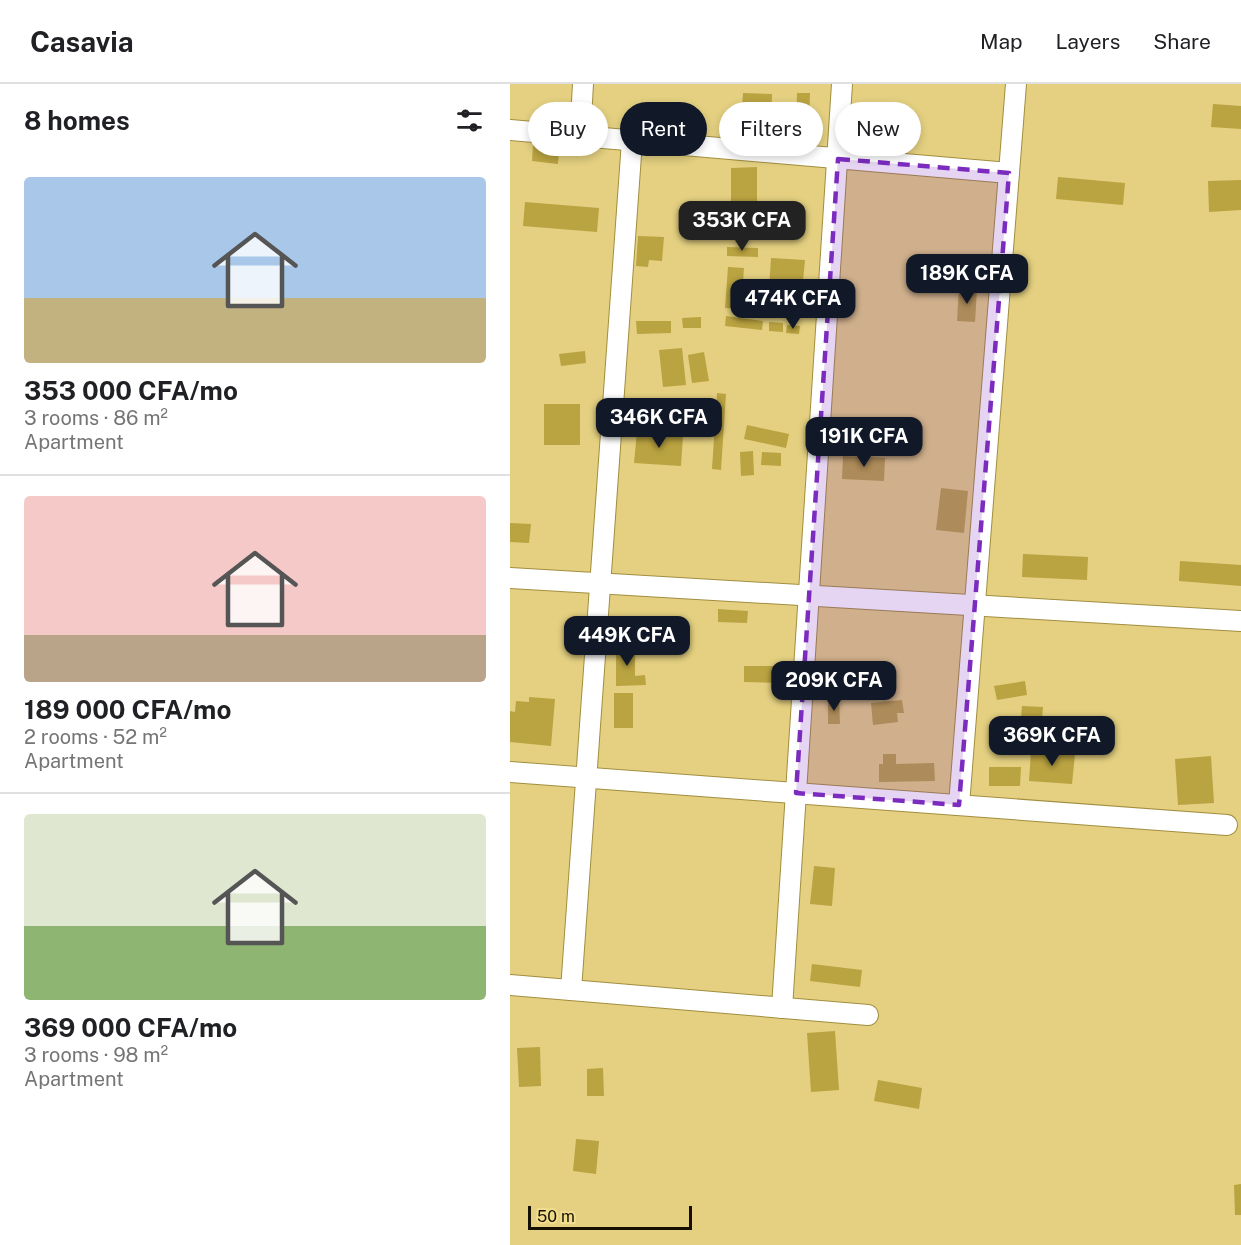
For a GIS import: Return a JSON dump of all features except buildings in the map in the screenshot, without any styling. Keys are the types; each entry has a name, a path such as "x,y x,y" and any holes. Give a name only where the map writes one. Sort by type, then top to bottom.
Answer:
{"street":[{"path":"582,102 583,84"},
{"path":"782,1008 842,84"},
{"path":"959,805 1017,84"},
{"path":"510,130 528,132"},
{"path":"707,148 1009,172"},
{"path":"571,990 631,156"},
{"path":"510,578 1241,621"},
{"path":"510,772 1227,825"},
{"path":"510,985 868,1015"}],"highlighted area":[{"path":"838,159 1009,173 959,805 796,793"}]}
